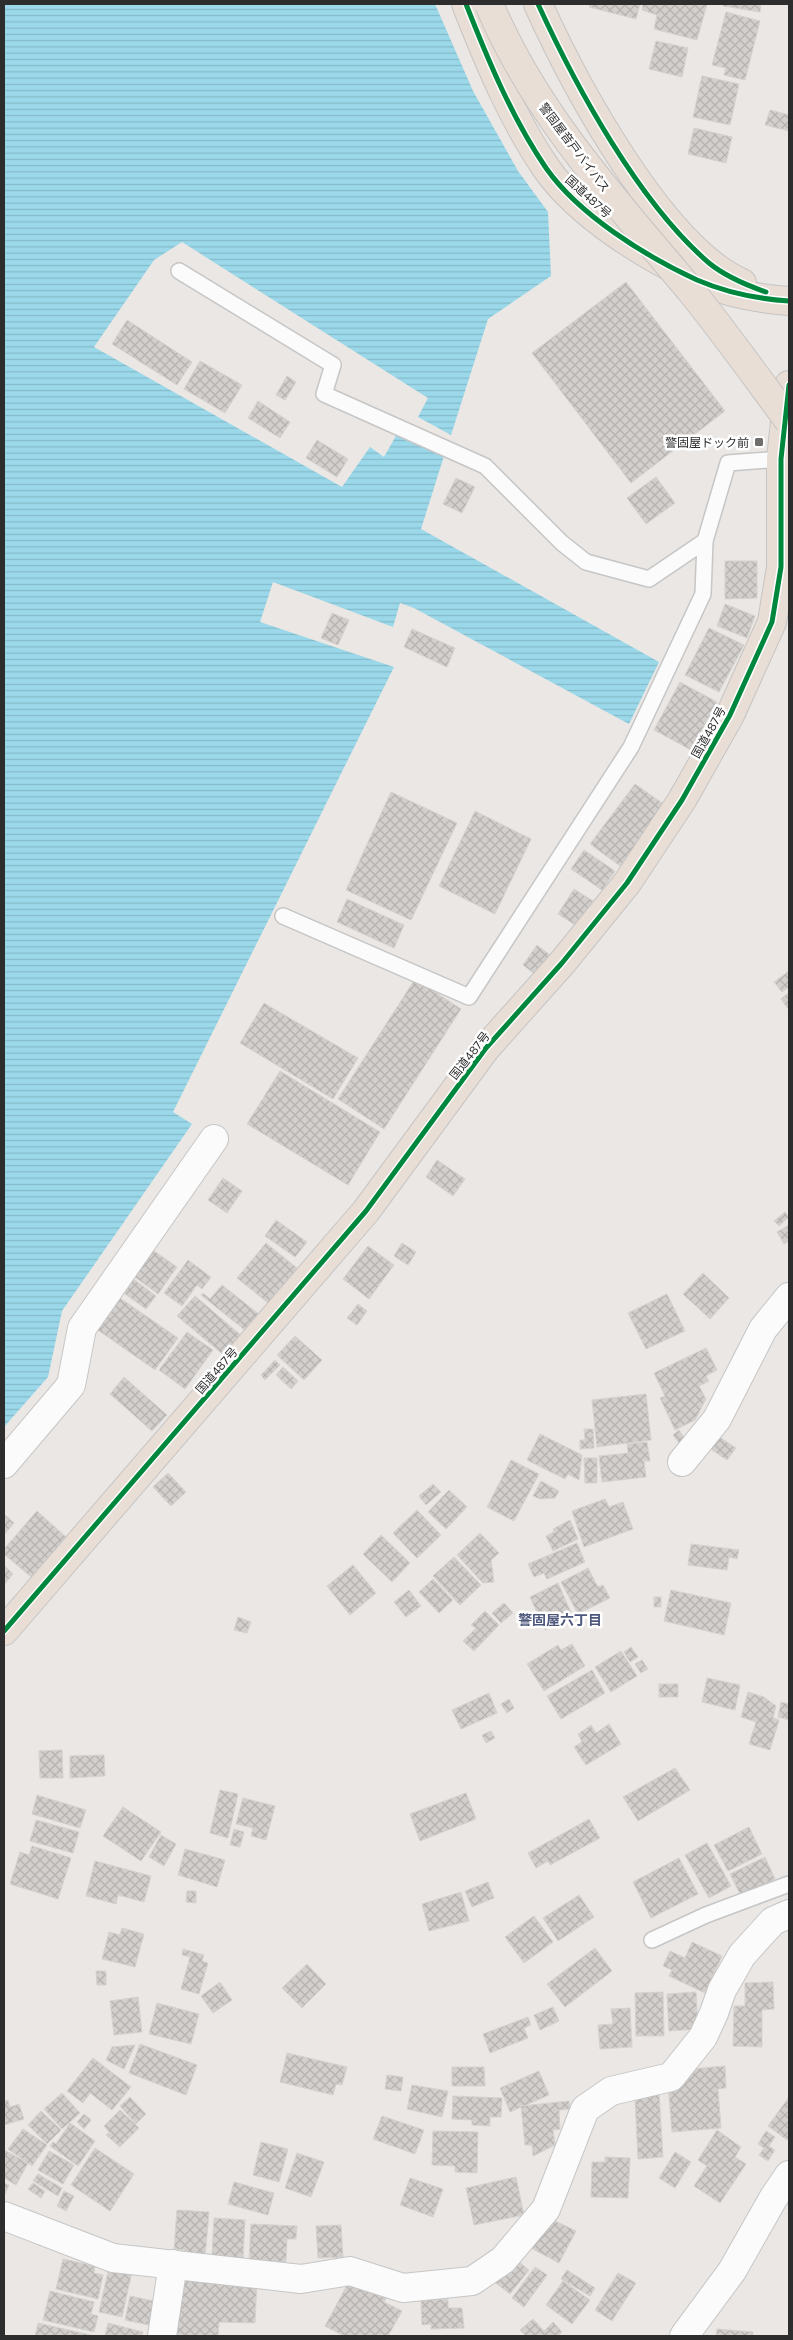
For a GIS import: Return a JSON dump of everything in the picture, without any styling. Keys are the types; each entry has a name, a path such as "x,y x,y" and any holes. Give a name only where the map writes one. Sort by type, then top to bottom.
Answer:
{"highway":[{"name":"国道487号","path":"466,4 501,87 530,142 546,168 573,198 599,221 619,235 698,280 752,296 789,300"},
{"name":"警固屋音戸バイパス","path":"488,4 506,42 538,99 572,148 692,293 789,421"},
{"name":"国道487号","path":"538,4 571,72 602,125 641,185 683,238 710,264 730,278 789,300"},
{"name":"国道487号","path":"4,1631 366,1211 486,1048 562,963 627,883 682,800 730,715 772,622 782,567 781,459 789,385"}],"street":[{"path":"4,1464 71,1385 82,1328 214,1139"},
{"path":"682,1462 717,1419 763,1329 789,1297"},
{"path":"4,2216 113,2258 300,2279 350,2271 403,2288 472,2281 503,2260 546,2209 586,2109 611,2091 671,2077 702,2037 714,2013 722,1990 742,1955 773,1921 789,1914"},
{"path":"684,2336 732,2271 774,2197 789,2175"},
{"path":"162,2336 173,2264"}],"lane":[{"path":"180,271 333,365 324,394 484,466 562,543 586,562 649,579 705,541"},
{"path":"283,916 469,997 631,747 703,594 705,541 728,463 781,459"},
{"path":"652,1940 706,1914 789,1884"}],"water":[{"path":"4,4 435,4 473,91 518,171 548,212 551,276 488,319 451,435 418,417 428,398 182,242 154,260 94,347 342,487 370,447 384,457 397,434 444,456 421,529 659,662 629,724 414,608 400,603 393,627 273,582 260,622 394,667 173,1112 192,1124 62,1311 48,1377 4,1427"}],"building":[{"path":"590,4 640,4 636,19 589,7"},
{"path":"643,4 707,4 697,40 654,29 657,15 642,10"},
{"path":"723,4 761,4 760,12 723,6"},
{"path":"726,12 760,21 745,80 724,75 726,68 712,65"},
{"path":"656,41 688,48 682,77 649,69"},
{"path":"702,76 739,84 730,125 693,117"},
{"path":"770,110 789,115 789,131 765,125"},
{"path":"694,128 732,137 726,163 688,154"},
{"path":"626,282 725,411 631,483 532,353"},
{"path":"127,320 192,362 177,385 112,344"},
{"path":"200,361 242,385 225,413 184,389"},
{"path":"287,376 296,382 285,400 276,395"},
{"path":"258,401 290,422 280,438 248,418"},
{"path":"317,440 348,459 337,477 306,458"},
{"path":"656,477 675,503 646,524 627,498"},
{"path":"456,478 475,487 462,513 443,504"},
{"path":"725,561 757,561 757,598 725,599"},
{"path":"725,604 755,616 747,638 717,626"},
{"path":"332,613 349,620 338,645 321,638"},
{"path":"709,628 744,645 719,692 685,675"},
{"path":"412,629 455,648 447,667 404,647"},
{"path":"680,682 717,702 691,750 654,730"},
{"path":"635,784 665,805 620,866 590,844"},
{"path":"391,792 457,823 411,920 346,890"},
{"path":"475,811 531,839 495,914 439,886"},
{"path":"584,850 615,871 602,890 571,869"},
{"path":"574,889 593,901 577,926 558,914"},
{"path":"347,899 404,925 394,948 337,922"},
{"path":"537,945 550,955 536,975 523,965"},
{"path":"789,971 789,987 782,992 774,982"},
{"path":"415,979 461,1009 384,1129 338,1099"},
{"path":"789,992 789,1010 781,999"},
{"path":"264,1003 358,1058 333,1099 240,1043"},
{"path":"280,1071 380,1132 348,1185 247,1124"},
{"path":"437,1160 465,1179 453,1196 426,1177"},
{"path":"223,1178 242,1191 227,1213 208,1200"},
{"path":"785,1212 789,1217 779,1226 774,1221"},
{"path":"276,1220 307,1242 295,1257 265,1236"},
{"path":"789,1225 789,1241 784,1244 777,1232"},
{"path":"266,1243 302,1272 278,1303 272,1298 268,1303 237,1278"},
{"path":"402,1243 416,1252 408,1265 394,1256"},
{"path":"147,1246 177,1267 158,1294 128,1272"},
{"path":"368,1246 394,1265 369,1299 343,1279"},
{"path":"188,1260 211,1277 202,1289 197,1285 182,1306 164,1293"},
{"path":"703,1273 729,1298 710,1319 683,1294"},
{"path":"128,1275 156,1296 146,1309 118,1289"},
{"path":"222,1285 260,1315 246,1331 201,1295 203,1293 210,1299"},
{"path":"667,1294 685,1331 646,1349 628,1313"},
{"path":"117,1296 178,1338 155,1370 95,1328"},
{"path":"195,1296 243,1337 226,1357 177,1316"},
{"path":"358,1304 367,1311 357,1325 347,1318"},
{"path":"187,1332 213,1350 185,1389 159,1370"},
{"path":"295,1336 322,1360 304,1380 277,1355"},
{"path":"706,1348 717,1370 706,1376 709,1381 699,1386 706,1399 695,1420 675,1430 660,1398 665,1396 654,1373"},
{"path":"275,1360 280,1365 265,1380 261,1375"},
{"path":"283,1367 298,1381 291,1389 276,1375"},
{"path":"124,1377 167,1415 152,1431 110,1394"},
{"path":"646,1394 651,1440 597,1447 592,1400"},
{"path":"584,1429 593,1429 594,1448 580,1449 580,1440 585,1440"},
{"path":"679,1430 685,1439 679,1443 673,1435"},
{"path":"540,1434 582,1455 579,1480 568,1474 565,1479 527,1460"},
{"path":"715,1434 736,1448 727,1460 706,1446"},
{"path":"647,1442 650,1461 644,1461 646,1477 602,1482 599,1456 628,1453 627,1444"},
{"path":"584,1458 597,1458 597,1483 585,1483"},
{"path":"511,1460 539,1474 514,1521 487,1507"},
{"path":"168,1473 186,1492 171,1506 153,1487"},
{"path":"541,1481 559,1491 555,1498 540,1499 533,1496"},
{"path":"433,1484 441,1492 426,1505 419,1496"},
{"path":"449,1490 467,1507 446,1529 428,1512"},
{"path":"605,1499 609,1507 623,1502 633,1529 584,1547 572,1511"},
{"path":"417,1510 441,1535 417,1558 393,1533"},
{"path":"37,1511 66,1537 31,1577 4,1554 4,1549"},
{"path":"4,1514 14,1523 4,1535"},
{"path":"570,1520 578,1539 553,1551 546,1536 554,1532 553,1529"},
{"path":"480,1533 499,1553 491,1560 494,1582 483,1583 457,1555"},
{"path":"381,1535 410,1563 392,1582 363,1554"},
{"path":"577,1543 585,1562 547,1579 544,1573 534,1577 528,1564"},
{"path":"691,1544 739,1550 737,1559 729,1557 727,1570 688,1565"},
{"path":"454,1557 481,1585 460,1605 433,1576"},
{"path":"4,1565 13,1574 4,1585"},
{"path":"353,1565 376,1593 350,1615 327,1586"},
{"path":"588,1568 598,1587 603,1585 610,1598 578,1614 561,1582"},
{"path":"433,1579 453,1600 439,1613 419,1592"},
{"path":"558,1583 573,1617 545,1630 530,1597"},
{"path":"409,1590 421,1606 406,1617 394,1602"},
{"path":"671,1590 731,1603 724,1635 664,1621"},
{"path":"654,1597 661,1597 661,1607 654,1607"},
{"path":"504,1603 513,1613 501,1623 492,1613"},
{"path":"485,1611 499,1625 474,1651 463,1641 476,1628 471,1625"},
{"path":"238,1617 251,1622 247,1633 234,1630"},
{"path":"572,1644 585,1666 544,1691 527,1664 558,1645 561,1650"},
{"path":"631,1647 638,1657 630,1662 624,1652"},
{"path":"621,1651 637,1676 611,1692 595,1667"},
{"path":"642,1660 648,1669 641,1673 635,1664"},
{"path":"592,1670 605,1693 561,1719 547,1696"},
{"path":"707,1678 740,1685 735,1710 702,1702"},
{"path":"659,1684 678,1684 678,1697 659,1697"},
{"path":"748,1692 764,1697 776,1706 773,1718 779,1720 770,1750 749,1744 756,1722 741,1717"},
{"path":"489,1693 497,1713 461,1729 452,1710"},
{"path":"509,1699 514,1708 507,1713 501,1704"},
{"path":"781,1702 789,1704 789,1720 778,1717"},
{"path":"609,1724 621,1744 586,1765 574,1747 582,1742 578,1734 591,1725 596,1733"},
{"path":"491,1731 495,1738 486,1743 482,1735"},
{"path":"62,1750 63,1778 40,1778 39,1751"},
{"path":"104,1755 105,1776 70,1778 70,1756"},
{"path":"675,1768 690,1790 638,1821 623,1797"},
{"path":"220,1790 238,1794 228,1838 210,1833"},
{"path":"466,1793 476,1819 420,1841 410,1814"},
{"path":"37,1795 86,1810 80,1828 32,1814"},
{"path":"243,1798 275,1806 266,1840 251,1836 253,1828 236,1824"},
{"path":"123,1807 161,1832 141,1861 103,1836"},
{"path":"589,1819 600,1838 550,1865 548,1861 536,1868 528,1853"},
{"path":"36,1820 79,1832 73,1853 30,1841"},
{"path":"749,1827 762,1854 728,1871 714,1845"},
{"path":"234,1829 244,1832 240,1847 230,1845"},
{"path":"161,1835 176,1844 164,1866 149,1857"},
{"path":"707,1843 731,1886 709,1898 685,1855"},
{"path":"32,1846 71,1858 58,1899 10,1884 20,1852 29,1855"},
{"path":"185,1849 225,1860 217,1887 178,1875"},
{"path":"765,1857 775,1879 741,1896 730,1874"},
{"path":"679,1858 698,1894 651,1918 633,1882"},
{"path":"95,1861 151,1876 144,1902 118,1895 116,1904 86,1896"},
{"path":"488,1882 494,1898 472,1907 465,1891"},
{"path":"187,1891 196,1891 196,1903 186,1902"},
{"path":"461,1892 469,1921 429,1931 422,1904"},
{"path":"579,1895 594,1917 558,1941 543,1918"},
{"path":"534,1916 553,1942 524,1963 505,1937"},
{"path":"122,1928 144,1934 135,1967 102,1959 109,1932 120,1935"},
{"path":"692,1942 722,1956 705,1993 669,1976 672,1970 663,1966 670,1951 685,1958"},
{"path":"595,1948 612,1971 565,2007 547,1984"},
{"path":"183,1949 204,1955 202,1961 208,1963 199,1994 181,1989 190,1957 182,1955"},
{"path":"307,1964 326,1984 302,2008 282,1988"},
{"path":"96,1971 106,1971 106,1985 97,1985"},
{"path":"220,1982 232,2000 213,2013 201,1996"},
{"path":"773,1982 774,2009 762,2010 762,2047 733,2046 734,2006 745,2006 745,1983"},
{"path":"663,1992 664,2036 636,2036 635,1993"},
{"path":"696,1992 698,2029 669,2031 667,1994"},
{"path":"138,1997 142,2032 114,2035 110,2001"},
{"path":"157,2003 199,2014 191,2044 149,2034"},
{"path":"553,2007 559,2021 540,2030 534,2015"},
{"path":"630,2008 632,2047 600,2049 598,2025 613,2024 611,2009"},
{"path":"528,2017 531,2025 524,2028 528,2038 490,2053 483,2034"},
{"path":"140,2044 197,2065 186,2095 129,2073"},
{"path":"135,2045 124,2069 106,2060 112,2047"},
{"path":"287,2053 347,2067 342,2085 336,2084 333,2095 280,2082"},
{"path":"93,2058 131,2087 112,2110 90,2093 83,2103 67,2091"},
{"path":"725,2066 726,2088 718,2089 721,2128 672,2132 668,2085 680,2070"},
{"path":"452,2067 484,2067 485,2086 452,2086"},
{"path":"539,2071 549,2095 510,2112 500,2088"},
{"path":"387,2075 403,2077 401,2091 385,2089"},
{"path":"412,2085 448,2091 442,2117 407,2109"},
{"path":"659,2092 663,2157 638,2159 635,2099 642,2098 642,2093"},
{"path":"62,2093 80,2113 62,2129 44,2109"},
{"path":"453,2096 502,2098 501,2117 490,2117 490,2126 472,2125 472,2120 452,2119"},
{"path":"130,2097 146,2114 136,2124 120,2106"},
{"path":"789,2097 789,2137 787,2140 768,2126"},
{"path":"8,2100 10,2107 19,2104 24,2119 4,2125 4,2101"},
{"path":"569,2101 570,2109 559,2110 560,2129 553,2130 555,2145 533,2156 532,2145 525,2145 521,2106"},
{"path":"120,2110 139,2128 120,2147 106,2135 109,2132 104,2126"},
{"path":"41,2111 61,2130 47,2144 28,2125"},
{"path":"84,2114 91,2120 84,2129 77,2122"},
{"path":"382,2116 424,2130 415,2154 373,2139"},
{"path":"70,2123 95,2141 78,2166 50,2146 53,2142 56,2144"},
{"path":"23,2129 47,2145 32,2166 8,2149"},
{"path":"717,2130 741,2147 735,2157 746,2164 720,2203 694,2186 707,2166 698,2160"},
{"path":"433,2131 478,2132 477,2173 455,2172 455,2166 432,2165"},
{"path":"766,2131 775,2137 769,2146 775,2150 768,2161 759,2155 764,2148 758,2144"},
{"path":"261,2142 288,2149 279,2182 253,2175"},
{"path":"95,2148 134,2174 110,2211 71,2185"},
{"path":"4,2150 28,2163 16,2185 4,2178"},
{"path":"49,2151 74,2165 63,2184 38,2170"},
{"path":"675,2152 691,2162 675,2188 659,2178"},
{"path":"297,2153 324,2162 311,2197 285,2188"},
{"path":"605,2157 630,2158 628,2198 591,2197 592,2162 605,2162"},
{"path":"38,2174 62,2188 58,2196 33,2181"},
{"path":"516,2177 524,2215 474,2225 466,2188"},
{"path":"410,2178 443,2189 433,2217 400,2205"},
{"path":"234,2182 274,2193 268,2215 228,2204"},
{"path":"4,2183 9,2185 5,2194 4,2194"},
{"path":"33,2183 45,2191 41,2198 28,2189"},
{"path":"64,2191 74,2196 66,2211 57,2206"},
{"path":"177,2210 209,2212 205,2258 184,2256 184,2250 174,2249"},
{"path":"547,2217 576,2231 559,2263 531,2248"},
{"path":"214,2218 245,2220 243,2259 212,2257"},
{"path":"251,2224 297,2226 296,2239 287,2239 286,2262 249,2261"},
{"path":"341,2225 343,2257 318,2258 316,2226"},
{"path":"512,2256 529,2270 510,2294 492,2280"},
{"path":"63,2259 95,2266 94,2273 103,2275 98,2299 56,2289"},
{"path":"109,2267 132,2272 122,2317 99,2312"},
{"path":"535,2267 547,2275 524,2307 512,2298"},
{"path":"567,2270 595,2288 590,2296 561,2279"},
{"path":"618,2273 636,2283 612,2321 595,2310"},
{"path":"178,2275 257,2280 255,2323 219,2322 218,2336 175,2336"},
{"path":"351,2278 387,2297 384,2302 402,2311 388,2336 344,2336 325,2326"},
{"path":"563,2281 590,2300 572,2324 546,2305"},
{"path":"50,2291 94,2302 91,2314 98,2316 94,2332 43,2320"},
{"path":"130,2296 163,2303 158,2327 125,2320"},
{"path":"448,2299 448,2308 462,2308 464,2328 431,2329 431,2324 422,2325 421,2300"},
{"path":"533,2319 544,2331 553,2322 562,2332 558,2336 526,2336 520,2330"},
{"path":"38,2323 95,2336 35,2336"},
{"path":"108,2323 143,2332 142,2336 105,2336"},
{"path":"717,2329 753,2332 753,2336 716,2336"}],"cycle path":[{"path":"466,4 492,67 522,129 546,168 576,202 614,233 656,259 697,280 742,294 789,301"},
{"path":"538,4 590,107 634,177 658,209 683,238 709,263 736,280 766,292"},
{"path":"4,1631 366,1211 486,1048 562,963 627,883 682,800 730,715 772,622 781,567 781,459 789,385"}],"place":[{"name":"警固屋ドック前","path":"759,442"}],"district":[{"name":"警固屋六丁目","path":"560,1619"}]}
